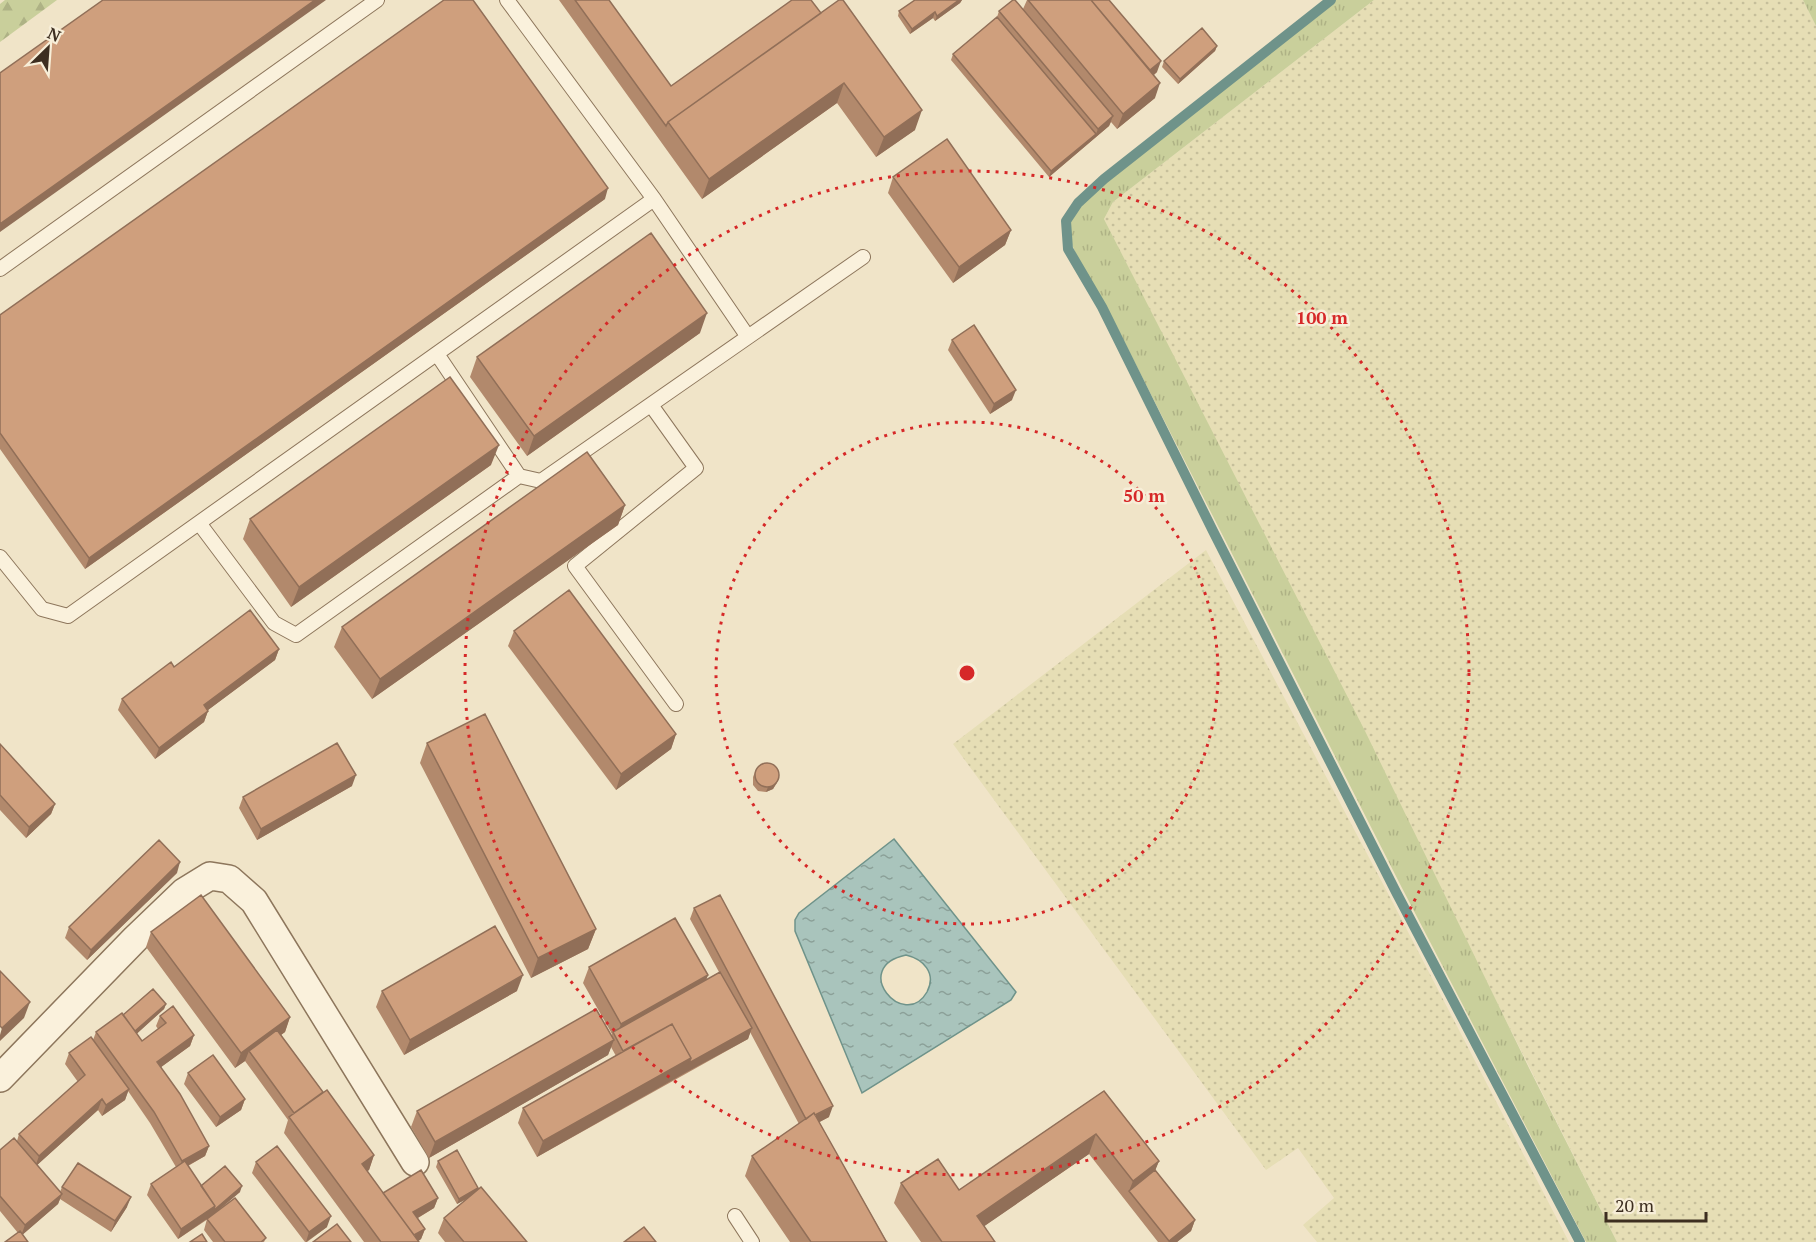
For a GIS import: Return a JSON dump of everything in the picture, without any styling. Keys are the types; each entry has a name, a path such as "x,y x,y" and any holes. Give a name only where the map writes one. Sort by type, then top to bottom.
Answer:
{"street":[{"path":"0,1078 184,892 210,876 229,879 254,900 415,1162"}],"lane":[{"path":"0,269 377,0"},
{"path":"507,0 654,199 748,337"},
{"path":"0,557 42,609 68,616 654,199"},
{"path":"436,354 519,476 541,482 862,257"},
{"path":"651,405 696,468 575,567 676,704"},
{"path":"199,523 274,623 296,635 519,476"},
{"path":"735,1216 753,1242"}],"shaded area":[{"path":"1374,0 1803,0 1816,26 1816,1242 1617,1242 1104,219 1113,202"},
{"path":"1206,550 1569,1242 1317,1242 1303,1225 1334,1198 1298,1148 1266,1170 953,744"}],"green space":[{"path":"5,0 57,0 0,42 0,4"},
{"path":"1336,0 1374,0 1113,202 1104,219 1365,731 1529,1068 1617,1242 1586,1242 1402,888 1105,304 1080,263 1070,239 1070,220 1090,195"},
{"path":"1803,0 1816,0 1816,26"}],"water":[{"path":"894,839 1016,992 1011,1000 862,1093 795,931 795,920 799,913","holes":["906,955 927,968 930,985 927,992 917,1002 906,1005 895,1001 886,993 882,983 882,971 890,962"]}],"building":[{"path":"103,0 315,0 0,224 0,73"},
{"path":"444,0 473,0 608,188 89,558 0,433 0,315"},
{"path":"575,0 609,0 671,86 792,0 811,0 821,13 668,122 666,126"},
{"path":"839,0 843,0 922,110 884,137 844,83 709,179 668,122"},
{"path":"915,0 959,0 937,16 935,12 912,29 899,11"},
{"path":"1013,0 1113,116 1098,129 999,11"},
{"path":"1028,0 1091,0 1160,83 1123,114"},
{"path":"1091,0 1109,0 1161,61 1150,70"},
{"path":"997,17 1096,134 1051,171 953,54"},
{"path":"1202,28 1217,46 1180,79 1164,61"},
{"path":"947,139 1011,230 959,267 893,177"},
{"path":"651,233 707,313 534,436 477,357"},
{"path":"974,325 1016,390 994,404 952,340"},
{"path":"450,377 499,445 299,587 250,519"},
{"path":"587,452 625,505 380,679 342,627"},
{"path":"569,590 676,734 621,774 514,631"},
{"path":"250,610 279,649 204,705 208,711 159,748 122,699 171,662 174,667"},
{"path":"485,714 596,929 538,958 427,743"},
{"path":"337,743 356,775 261,829 243,797"},
{"path":"0,744 55,804 29,827 0,795"},
{"path":"767,763 772,764 778,770 778,780 772,786 767,787 762,786 756,780 755,775 756,770 762,764"},
{"path":"159,840 180,862 91,950 69,927"},
{"path":"201,895 290,1017 241,1053 151,932"},
{"path":"720,895 833,1106 815,1115 814,1113 806,1119 694,908"},
{"path":"675,918 708,975 621,1024 589,967"},
{"path":"495,926 523,975 410,1040 382,991"},
{"path":"0,971 30,1002 2,1028 0,1026"},
{"path":"720,972 752,1028 689,1063 691,1058 672,1024 623,1051 613,1032"},
{"path":"153,989 166,1004 135,1031 123,1015"},
{"path":"173,1006 194,1035 157,1062 180,1094 209,1146 182,1161 154,1112 96,1032 122,1013 142,1041 166,1023 160,1016"},
{"path":"596,1009 614,1040 435,1142 417,1111"},
{"path":"672,1024 691,1058 543,1141 523,1108"},
{"path":"277,1030 323,1092 294,1113 249,1051"},
{"path":"91,1037 129,1089 106,1105 102,1099 39,1156 19,1134 85,1075 69,1053"},
{"path":"213,1055 245,1099 220,1117 188,1073"},
{"path":"327,1090 374,1155 362,1164 419,1242 381,1242 289,1117"},
{"path":"1104,1091 1159,1161 1133,1181 1096,1134 977,1216 995,1242 942,1242 901,1183 938,1159 959,1190"},
{"path":"814,1113 887,1242 811,1242 752,1156"},
{"path":"14,1138 62,1194 25,1225 0,1196 0,1150"},
{"path":"277,1146 331,1216 309,1232 256,1162"},
{"path":"457,1150 478,1188 459,1199 438,1161"},
{"path":"185,1161 215,1206 181,1229 151,1184"},
{"path":"78,1163 131,1197 115,1221 62,1187"},
{"path":"225,1166 242,1186 213,1211 215,1206 201,1186"},
{"path":"421,1170 438,1198 413,1212 425,1229 414,1235 383,1193"},
{"path":"1155,1170 1195,1220 1169,1241 1129,1191"},
{"path":"481,1187 527,1242 464,1242 444,1218"},
{"path":"235,1198 266,1238 261,1242 225,1242 207,1219"},
{"path":"337,1224 351,1242 313,1242"},
{"path":"644,1227 656,1242 624,1242"},
{"path":"20,1231 28,1242 5,1242"},
{"path":"202,1234 207,1242 190,1242"}],"waterway":[{"path":"1331,0 1104,179 1078,203 1066,221 1068,249 1102,307 1396,892 1580,1242"}]}
